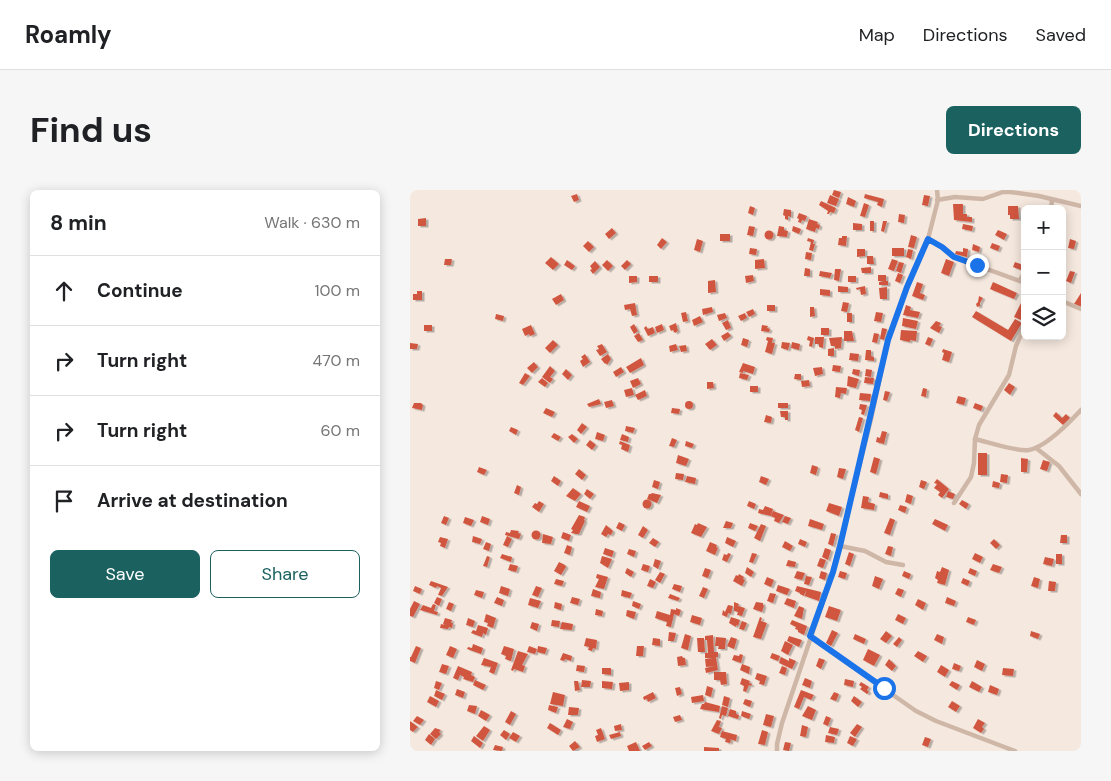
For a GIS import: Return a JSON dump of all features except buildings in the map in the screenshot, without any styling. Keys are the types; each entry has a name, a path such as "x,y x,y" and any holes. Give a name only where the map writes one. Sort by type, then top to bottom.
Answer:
{"street":[{"path":"777,751 782,723 833,572 888,340 907,287 928,239 937,200 937,190"},
{"path":"937,200 955,197 983,199 1002,192 1010,192 1039,196 1081,206"},
{"path":"1051,205 1052,200"},
{"path":"928,239 954,257 1021,281"},
{"path":"1066,303 1081,309"},
{"path":"954,503 971,477 974,463 975,439 979,424 1009,374 1021,334"},
{"path":"975,439 1027,450 1036,448 1058,432 1081,410"},
{"path":"1036,448 1059,466 1081,494"},
{"path":"840,546 864,551 886,562 903,565"},
{"path":"810,636 916,711 936,722 1015,751"}],"route":[{"path":"884,688 810,636 833,572 840,546 871,420 888,340 920,254 928,239 954,257 977,265"}]}
